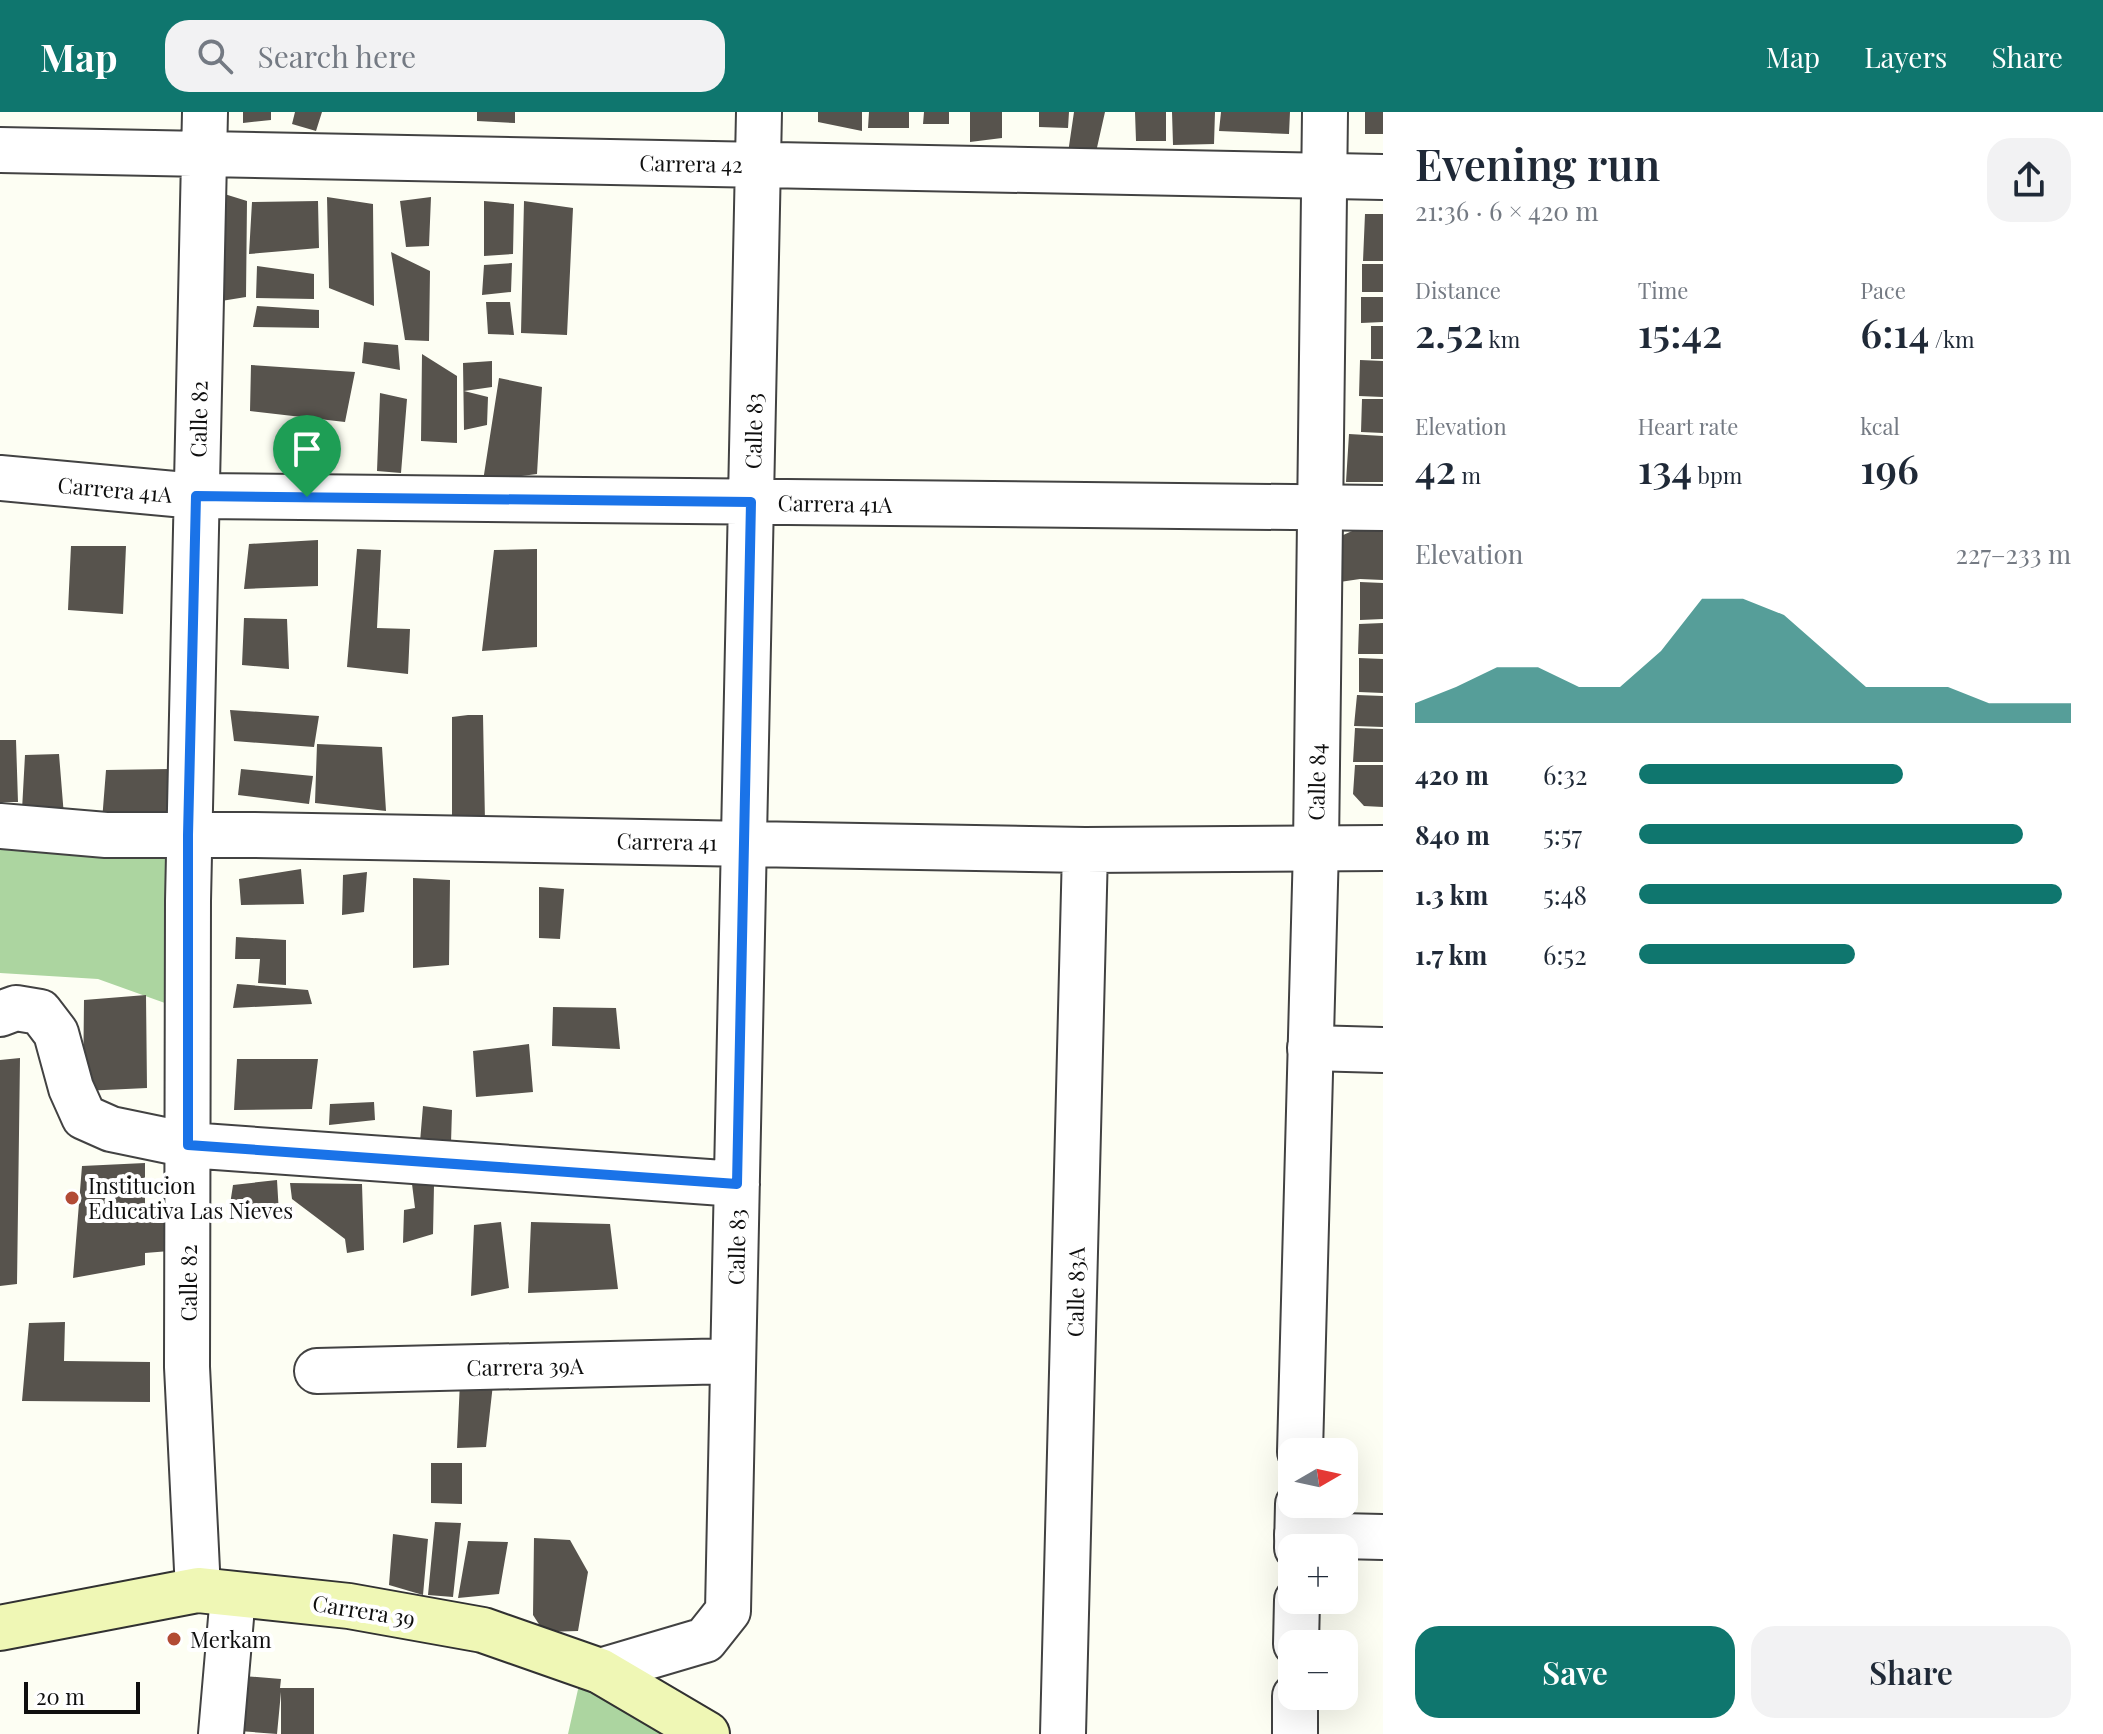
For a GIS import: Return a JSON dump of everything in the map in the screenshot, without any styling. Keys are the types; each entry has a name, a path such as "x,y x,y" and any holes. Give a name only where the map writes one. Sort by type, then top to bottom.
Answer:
{"main road":[{"name":"Carrera 39","path":"0,1628 215,1593 349,1606 483,1630 600,1671 707,1734"}],"street":[{"name":"Calle 83","path":"600,1671 705,1640 728,1611 759,112"},
{"name":"Calle 84","path":"1300,1438 1316,847 1325,112"},
{"name":"Carrera 42","path":"0,150 204,133 758,165 1383,177"},
{"name":"Calle 82","path":"204,133 188,835 187,1367 215,1593 221,1734"},
{"name":"Carrera 41A","path":"0,478 196,496 1383,508"},
{"name":"Carrera 41","path":"0,826 106,835 744,842 1085,850 1383,848"},
{"name":"Calle 83A","path":"1063,1734 1085,850"},
{"path":"0,1014 16,1008 40,1012 56,1033 71,1088 84,1117 111,1129 188,1145 737,1184"},
{"path":"1310,1048 1383,1050"},
{"name":"Carrera 39A","path":"317,1371 733,1361"},
{"path":"1298,1529 1383,1537"},
{"path":"1295,1710 1295,1734"}],"green space":[{"path":"0,835 177,849 176,1007 98,979 0,973"},
{"path":"581,1676 675,1734 568,1734"}],"building":[{"path":"243,112 271,112 271,120 243,123"},
{"path":"295,112 322,112 316,131 292,124"},
{"path":"477,112 515,112 515,123 477,121"},
{"path":"818,112 862,112 862,131 818,122"},
{"path":"869,112 909,112 909,128 868,128"},
{"path":"924,112 949,112 949,124 923,124"},
{"path":"970,112 1002,112 1002,138 970,142"},
{"path":"1039,112 1069,112 1068,128 1039,127"},
{"path":"1074,112 1105,112 1096,152 1068,153"},
{"path":"1135,112 1166,112 1166,141 1136,141"},
{"path":"1172,112 1215,112 1214,144 1173,145"},
{"path":"1221,112 1290,112 1289,134 1219,131"},
{"path":"1365,112 1383,112 1383,134 1365,134"},
{"path":"218,192 247,201 246,297 215,302"},
{"path":"327,197 373,204 374,306 329,288"},
{"path":"431,197 429,246 406,247 400,201"},
{"path":"318,201 319,248 249,254 252,202"},
{"path":"484,201 514,204 513,254 484,256"},
{"path":"524,201 573,208 567,335 521,333"},
{"path":"1365,214 1383,214 1383,261 1363,261"},
{"path":"391,252 430,271 429,341 405,340"},
{"path":"512,263 511,292 482,295 484,265"},
{"path":"1362,264 1383,264 1383,292 1362,292"},
{"path":"257,266 314,274 314,299 256,298"},
{"path":"1361,297 1383,297 1383,322 1361,323"},
{"path":"486,302 510,302 514,335 488,334"},
{"path":"257,306 319,310 319,328 253,327"},
{"path":"1371,326 1383,326 1383,359 1371,359"},
{"path":"364,342 398,345 400,370 362,363"},
{"path":"422,354 457,376 457,443 421,441"},
{"path":"1360,360 1383,361 1383,397 1359,396"},
{"path":"492,361 492,387 464,391 488,397 487,425 464,430 463,363"},
{"path":"251,365 355,372 345,422 250,411"},
{"path":"499,378 542,387 537,474 483,481"},
{"path":"380,393 407,399 401,473 377,471"},
{"path":"1362,399 1383,399 1383,433 1361,432"},
{"path":"1349,434 1383,436 1383,482 1346,482"},
{"path":"1383,526 1383,580 1333,583 1341,536 1361,527"},
{"path":"318,540 318,586 244,589 249,544"},
{"path":"71,546 126,546 123,614 68,610"},
{"path":"357,549 381,550 377,628 410,629 408,674 347,667"},
{"path":"537,549 537,647 482,651 494,550"},
{"path":"1360,582 1383,583 1383,619 1360,620"},
{"path":"244,618 287,619 289,669 242,665"},
{"path":"1383,623 1383,654 1358,654 1359,624"},
{"path":"1359,658 1383,659 1383,693 1359,692"},
{"path":"1357,695 1383,696 1383,727 1354,726"},
{"path":"230,710 319,716 314,747 234,741"},
{"path":"483,715 485,822 452,827 452,717"},
{"path":"1355,728 1383,729 1383,762 1353,762"},
{"path":"0,740 16,740 18,802 0,802"},
{"path":"317,744 382,747 386,811 315,803"},
{"path":"59,754 64,816 22,810 25,755"},
{"path":"1355,765 1383,765 1383,807 1364,806 1353,794"},
{"path":"170,769 171,816 102,821 106,770"},
{"path":"241,769 313,776 309,804 238,795"},
{"path":"301,869 304,904 241,905 239,879"},
{"path":"367,872 364,912 342,915 343,875"},
{"path":"413,878 450,880 449,965 413,968"},
{"path":"539,887 564,889 560,939 539,938"},
{"path":"236,937 286,940 286,985 258,983 260,959 235,959"},
{"path":"237,984 308,990 312,1004 233,1008"},
{"path":"146,995 147,1088 83,1091 84,1000"},
{"path":"553,1007 616,1008 620,1049 552,1046"},
{"path":"529,1044 533,1092 476,1097 473,1051"},
{"path":"20,1058 17,1284 0,1286 0,1060"},
{"path":"237,1059 318,1059 312,1109 234,1110"},
{"path":"374,1102 375,1120 329,1125 330,1104"},
{"path":"423,1106 452,1110 451,1143 420,1142"},
{"path":"145,1163 145,1206 183,1204 182,1250 145,1253 145,1265 73,1278 82,1166"},
{"path":"277,1180 279,1214 229,1211 233,1185"},
{"path":"290,1183 362,1184 364,1250 347,1253 345,1239 292,1199"},
{"path":"412,1184 434,1185 433,1234 403,1243 404,1210 415,1208"},
{"path":"501,1222 509,1288 471,1296 474,1225"},
{"path":"531,1222 610,1224 618,1289 528,1293"},
{"path":"65,1322 64,1361 150,1362 150,1402 22,1401 29,1323"},
{"path":"460,1381 493,1384 486,1447 457,1448"},
{"path":"431,1463 462,1463 462,1504 431,1503"},
{"path":"435,1522 461,1523 453,1597 428,1595"},
{"path":"393,1534 428,1539 423,1595 389,1585"},
{"path":"534,1538 570,1540 588,1572 578,1631 544,1632 533,1615"},
{"path":"468,1541 508,1542 499,1594 458,1598"},
{"path":"243,1676 281,1679 280,1688 314,1688 314,1734 281,1734 281,1692 277,1734 239,1731"}],"place":[{"name":"Institucion Educativa Las Nieves","path":"72,1198"},
{"name":"Merkam","path":"174,1639"}],"route":[{"path":"196,496 307,497 751,502 737,1184 188,1145 188,835 196,496"}]}
